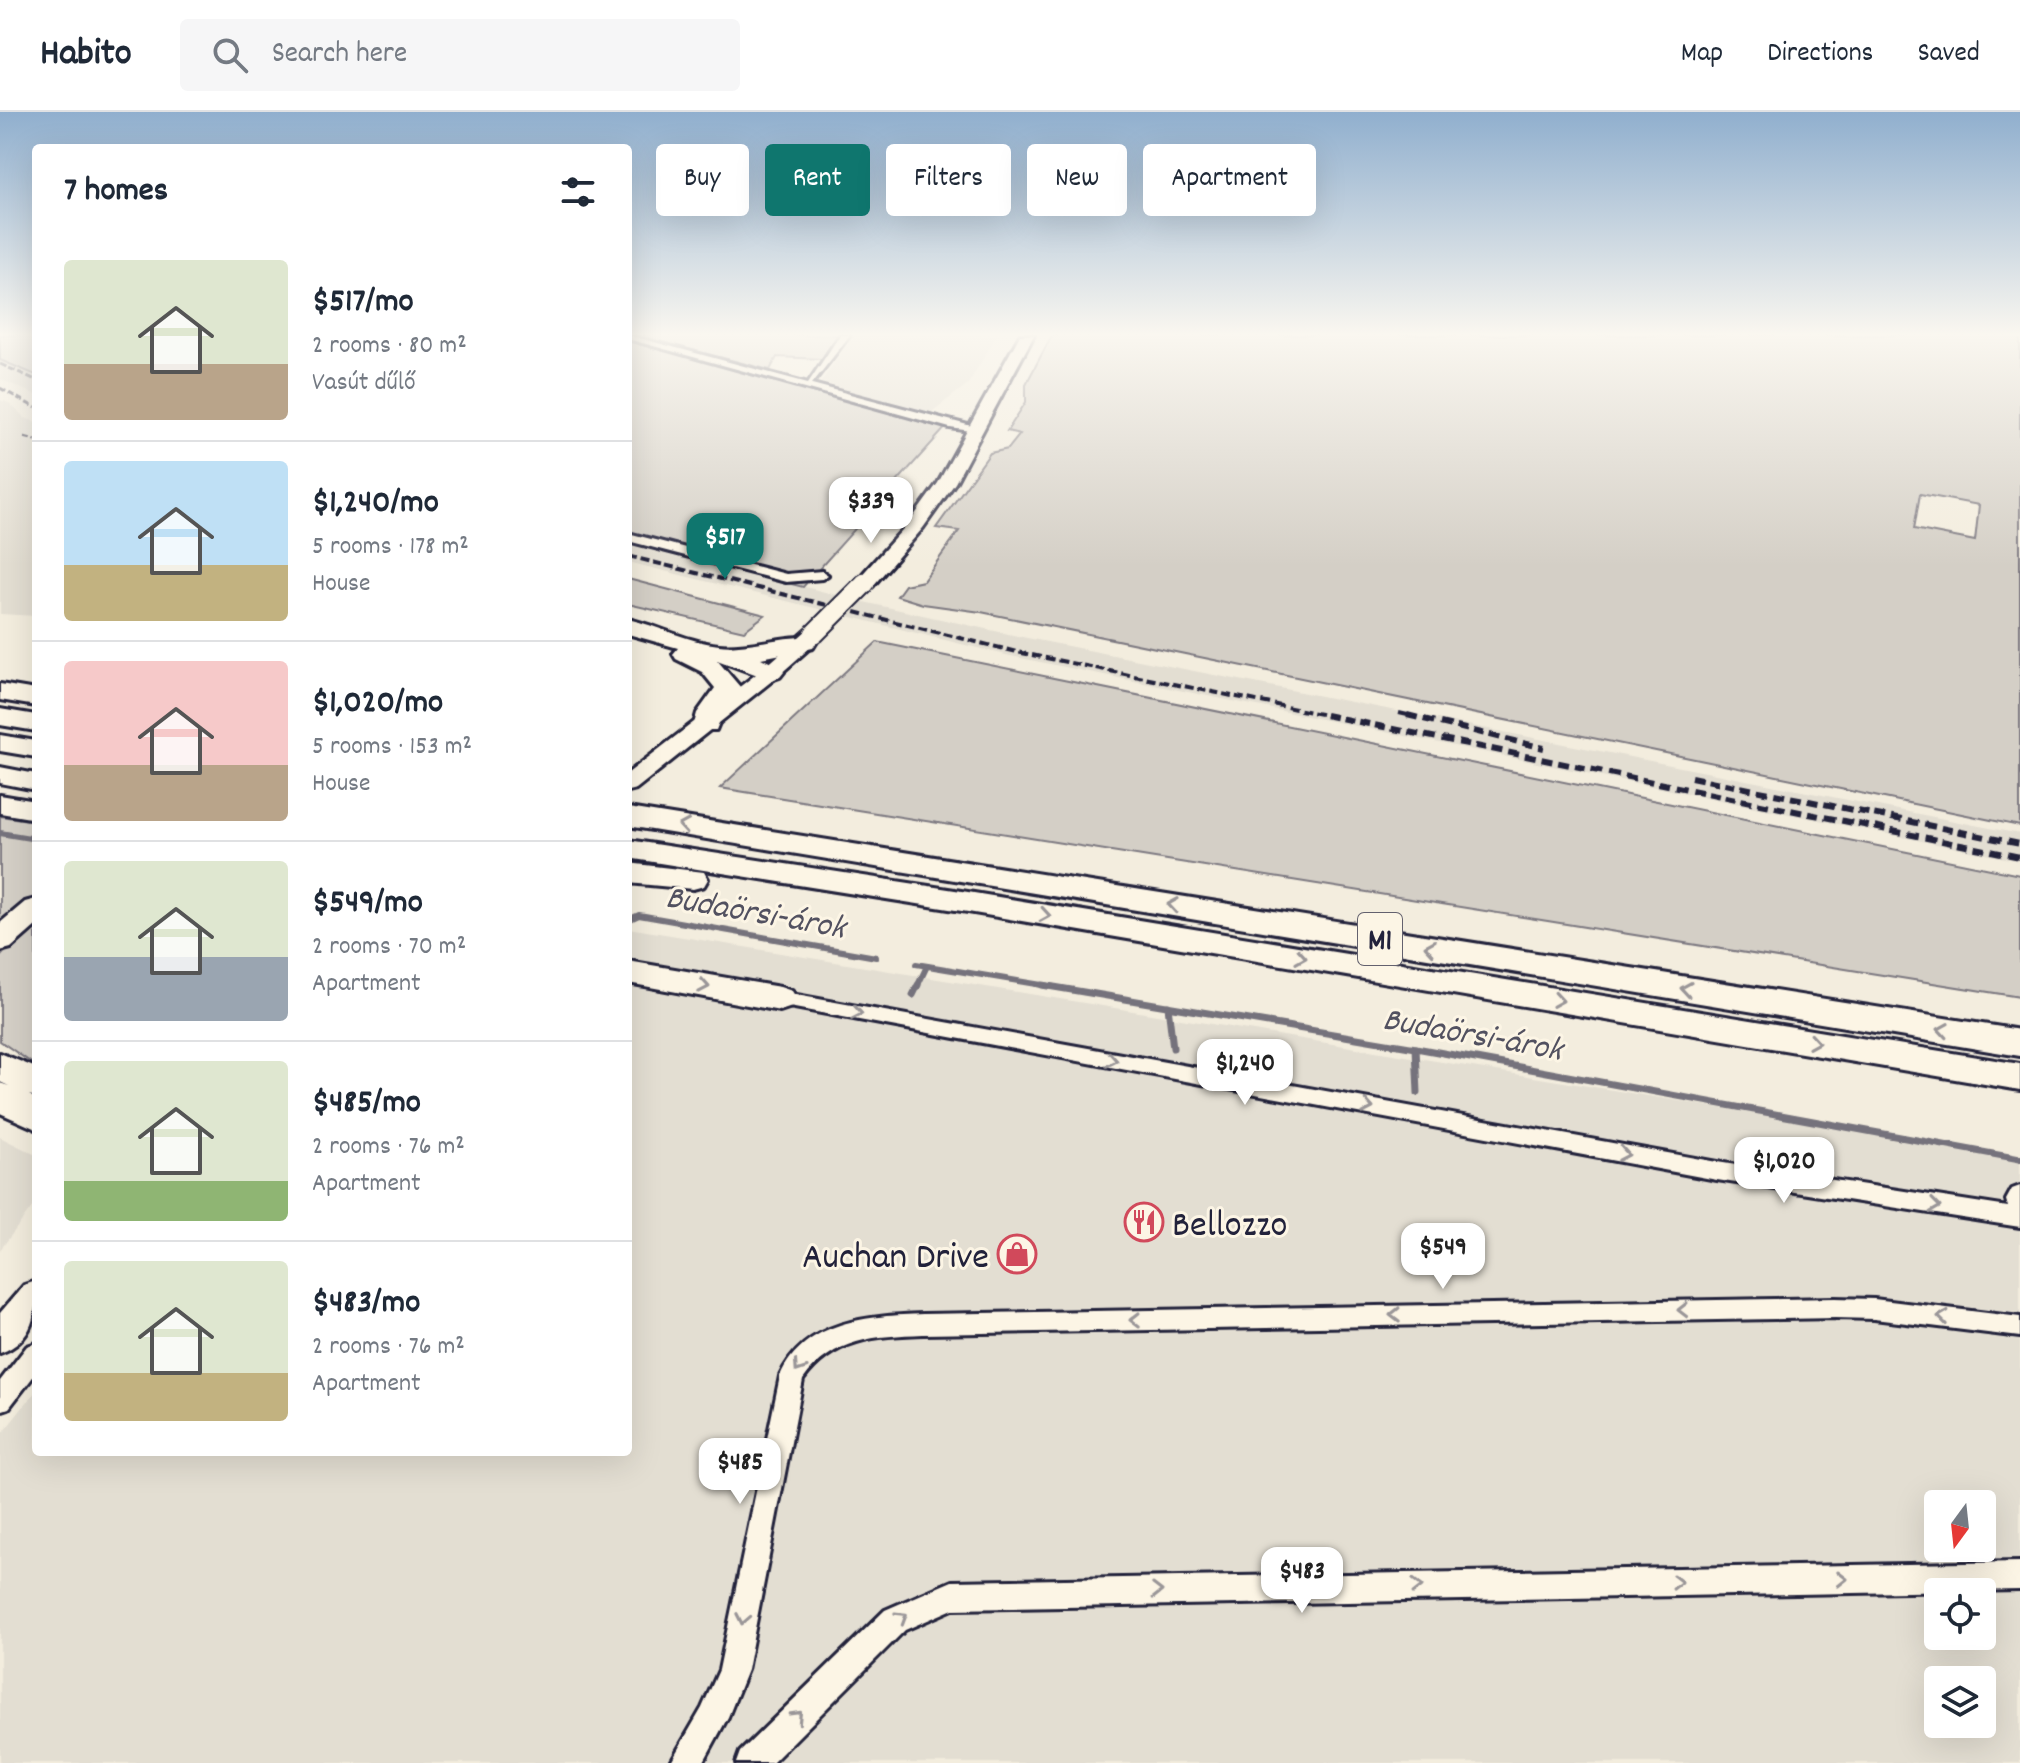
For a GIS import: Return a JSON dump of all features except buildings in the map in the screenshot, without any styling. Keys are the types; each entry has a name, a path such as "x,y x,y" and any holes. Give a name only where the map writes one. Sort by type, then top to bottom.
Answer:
{"highway":[{"path":"632,627 708,649 771,672"},
{"path":"708,649 751,652 809,638"},
{"path":"632,639 771,672"},
{"path":"682,653 711,667 728,688 710,713 707,724"},
{"path":"0,677 32,674"},
{"path":"0,692 32,697"},
{"path":"0,717 32,722"},
{"path":"0,743 32,748"},
{"path":"0,775 32,781"},
{"path":"0,804 32,809"},
{"name":"M1","path":"632,818 2020,1043"},
{"name":"M1","path":"632,850 968,902 2020,1077"},
{"path":"632,873 968,902"},
{"path":"0,940 32,912"},
{"path":"632,973 780,999"},
{"path":"0,1066 32,1082"},
{"path":"0,1097 32,1113"}],"main road":[{"path":"632,781 771,672 865,583 931,506 987,412"},
{"path":"0,1338 32,1300"}],"street":[{"path":"903,412 978,429"},
{"path":"632,538 786,578 822,575"},
{"path":"780,999 1717,1171 2020,1218"},
{"path":"2020,1195 2017,1200 2020,1210"},
{"path":"685,1763 716,1714 733,1670 792,1376 813,1349 845,1332 863,1327 923,1324 1835,1308 1874,1309 2020,1327"},
{"path":"0,1400 32,1359"},
{"path":"751,1763 895,1620 952,1595 2020,1576"}],"shaded area":[{"path":"0,412 19,412 32,421 32,616 0,614"},
{"path":"632,412 896,412 947,426 803,587 632,543"},
{"path":"1019,412 2020,412 2020,826 981,612 923,604 897,596 905,585 923,581 959,531 936,528 990,453 1008,449 1020,434 1007,431","holes":["1920,494 1979,505 1975,541 1914,529"]},
{"path":"632,543 868,603 1022,637 2020,834 2020,861 1006,655 632,563"},
{"path":"632,580 765,615 744,631 632,605"},
{"path":"877,642 2020,875 2020,997 720,788"},
{"path":"0,816 32,820 32,902 0,929"},
{"path":"32,923 32,1063 0,1041 0,957"},
{"path":"632,929 2020,1157 2020,1763 0,1763 0,1436 32,1396 32,1456 632,1456"},
{"path":"0,1137 32,1153 32,1207 0,1250"}],"waterway":[{"name":"Budaörsi-árok","path":"0,833 32,838"},
{"name":"Budaörsi-árok","path":"632,918 639,915 876,957"},
{"name":"Budaörsi-árok","path":"916,964 1042,985"},
{"path":"917,987 927,966"},
{"name":"Budaörsi-árok","path":"1042,985 1054,987"},
{"name":"Budaörsi-árok","path":"1042,985 1168,1006"},
{"path":"913,995 917,987"},
{"name":"Budaörsi-árok","path":"1168,1006 1416,1048"},
{"path":"1168,1006 1173,1048"},
{"name":"Budaörsi-árok","path":"1416,1048 2020,1159"},
{"path":"1416,1048 1418,1093"}],"railway":[{"path":"24,437 32,439"},
{"path":"632,557 1017,652 1335,717"},
{"path":"1399,713 1416,717"},
{"path":"1325,715 2020,857"},
{"path":"1407,715 1544,748"},
{"path":"1691,777 2020,844"}],"place":[{"name":"Bellozzo","path":"1144,1222"},
{"name":"Auchan Drive","path":"1017,1254"}]}
